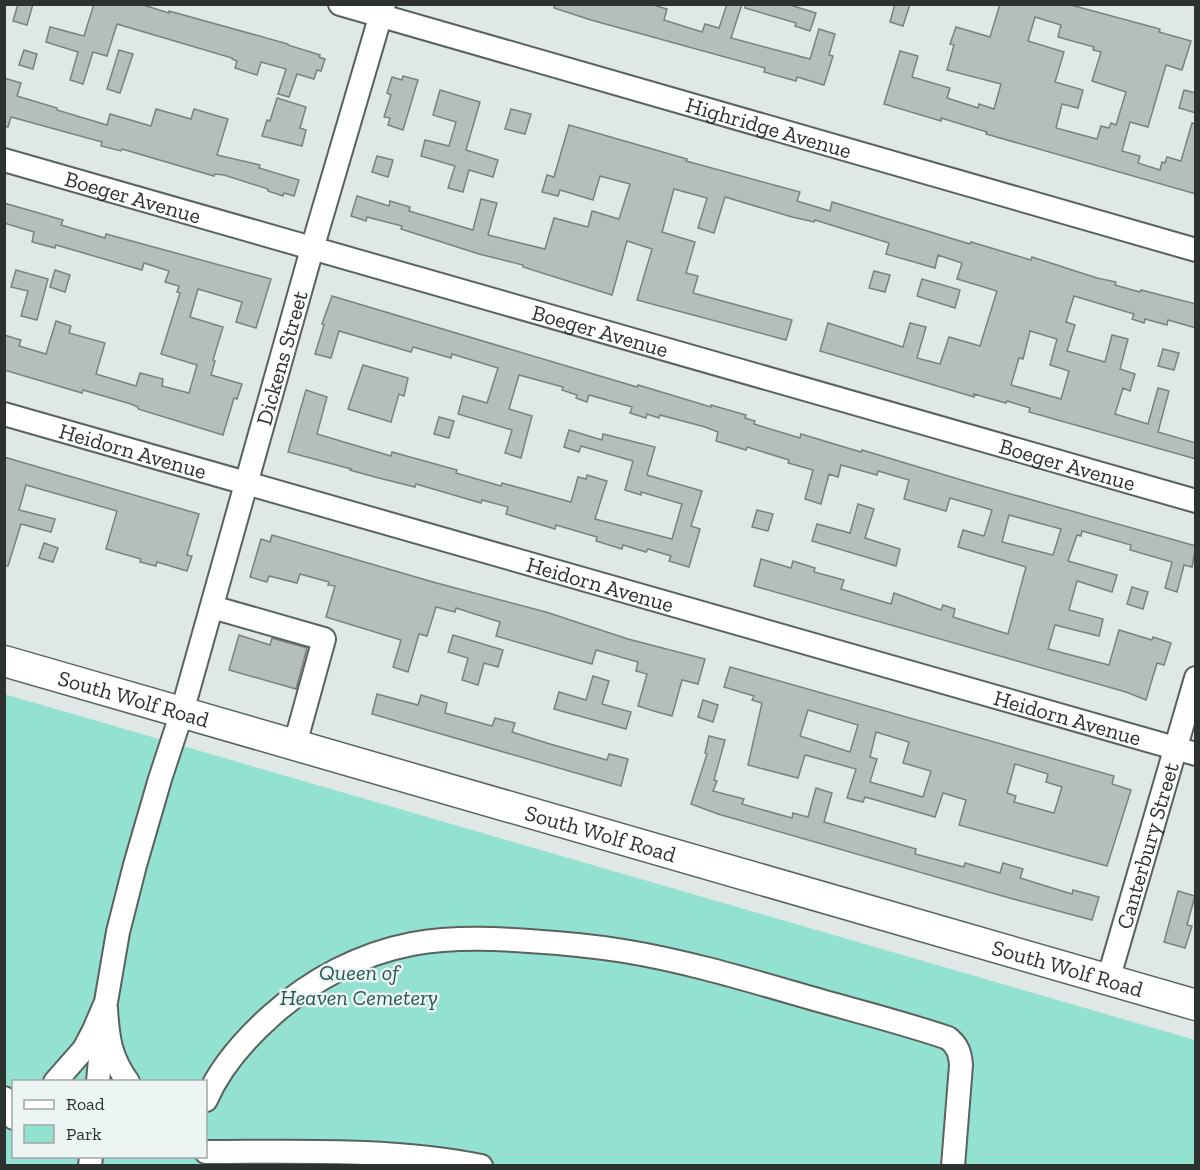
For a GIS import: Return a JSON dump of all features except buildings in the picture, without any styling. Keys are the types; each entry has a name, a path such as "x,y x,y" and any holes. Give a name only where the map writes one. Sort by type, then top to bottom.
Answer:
{"main road":[{"name":"South Wolf Road","path":"4,661 1196,1005"}],"street":[{"name":"Highridge Avenue","path":"340,4 382,10 1196,250"},
{"name":"Dickens Street","path":"106,1002 118,932 132,876 182,712 312,249 382,10"},
{"name":"Boeger Avenue","path":"4,160 1196,501"},
{"name":"Heidorn Avenue","path":"4,414 1186,751"},
{"path":"212,606 324,639 295,744"},
{"name":"Canterbury Street","path":"1108,980 1186,751 1196,678"},
{"path":"207,1098 231,1058 260,1025 288,1001 319,980 362,959 402,946 439,940 503,939 588,946 625,951 721,973 948,1038 956,1044 960,1053 961,1065 953,1166"},
{"path":"57,1080 84,1049 106,1002"},
{"path":"98,1080 106,1002"},
{"path":"106,1002 108,1041 113,1058 127,1080"},
{"path":"4,1098 12,1114"},
{"path":"207,1152 374,1154 431,1158 481,1166"}],"green space":[{"name":"Queen of Heaven Cemetery","path":"4,694 1195,1040 1195,1165 5,1165"}]}
